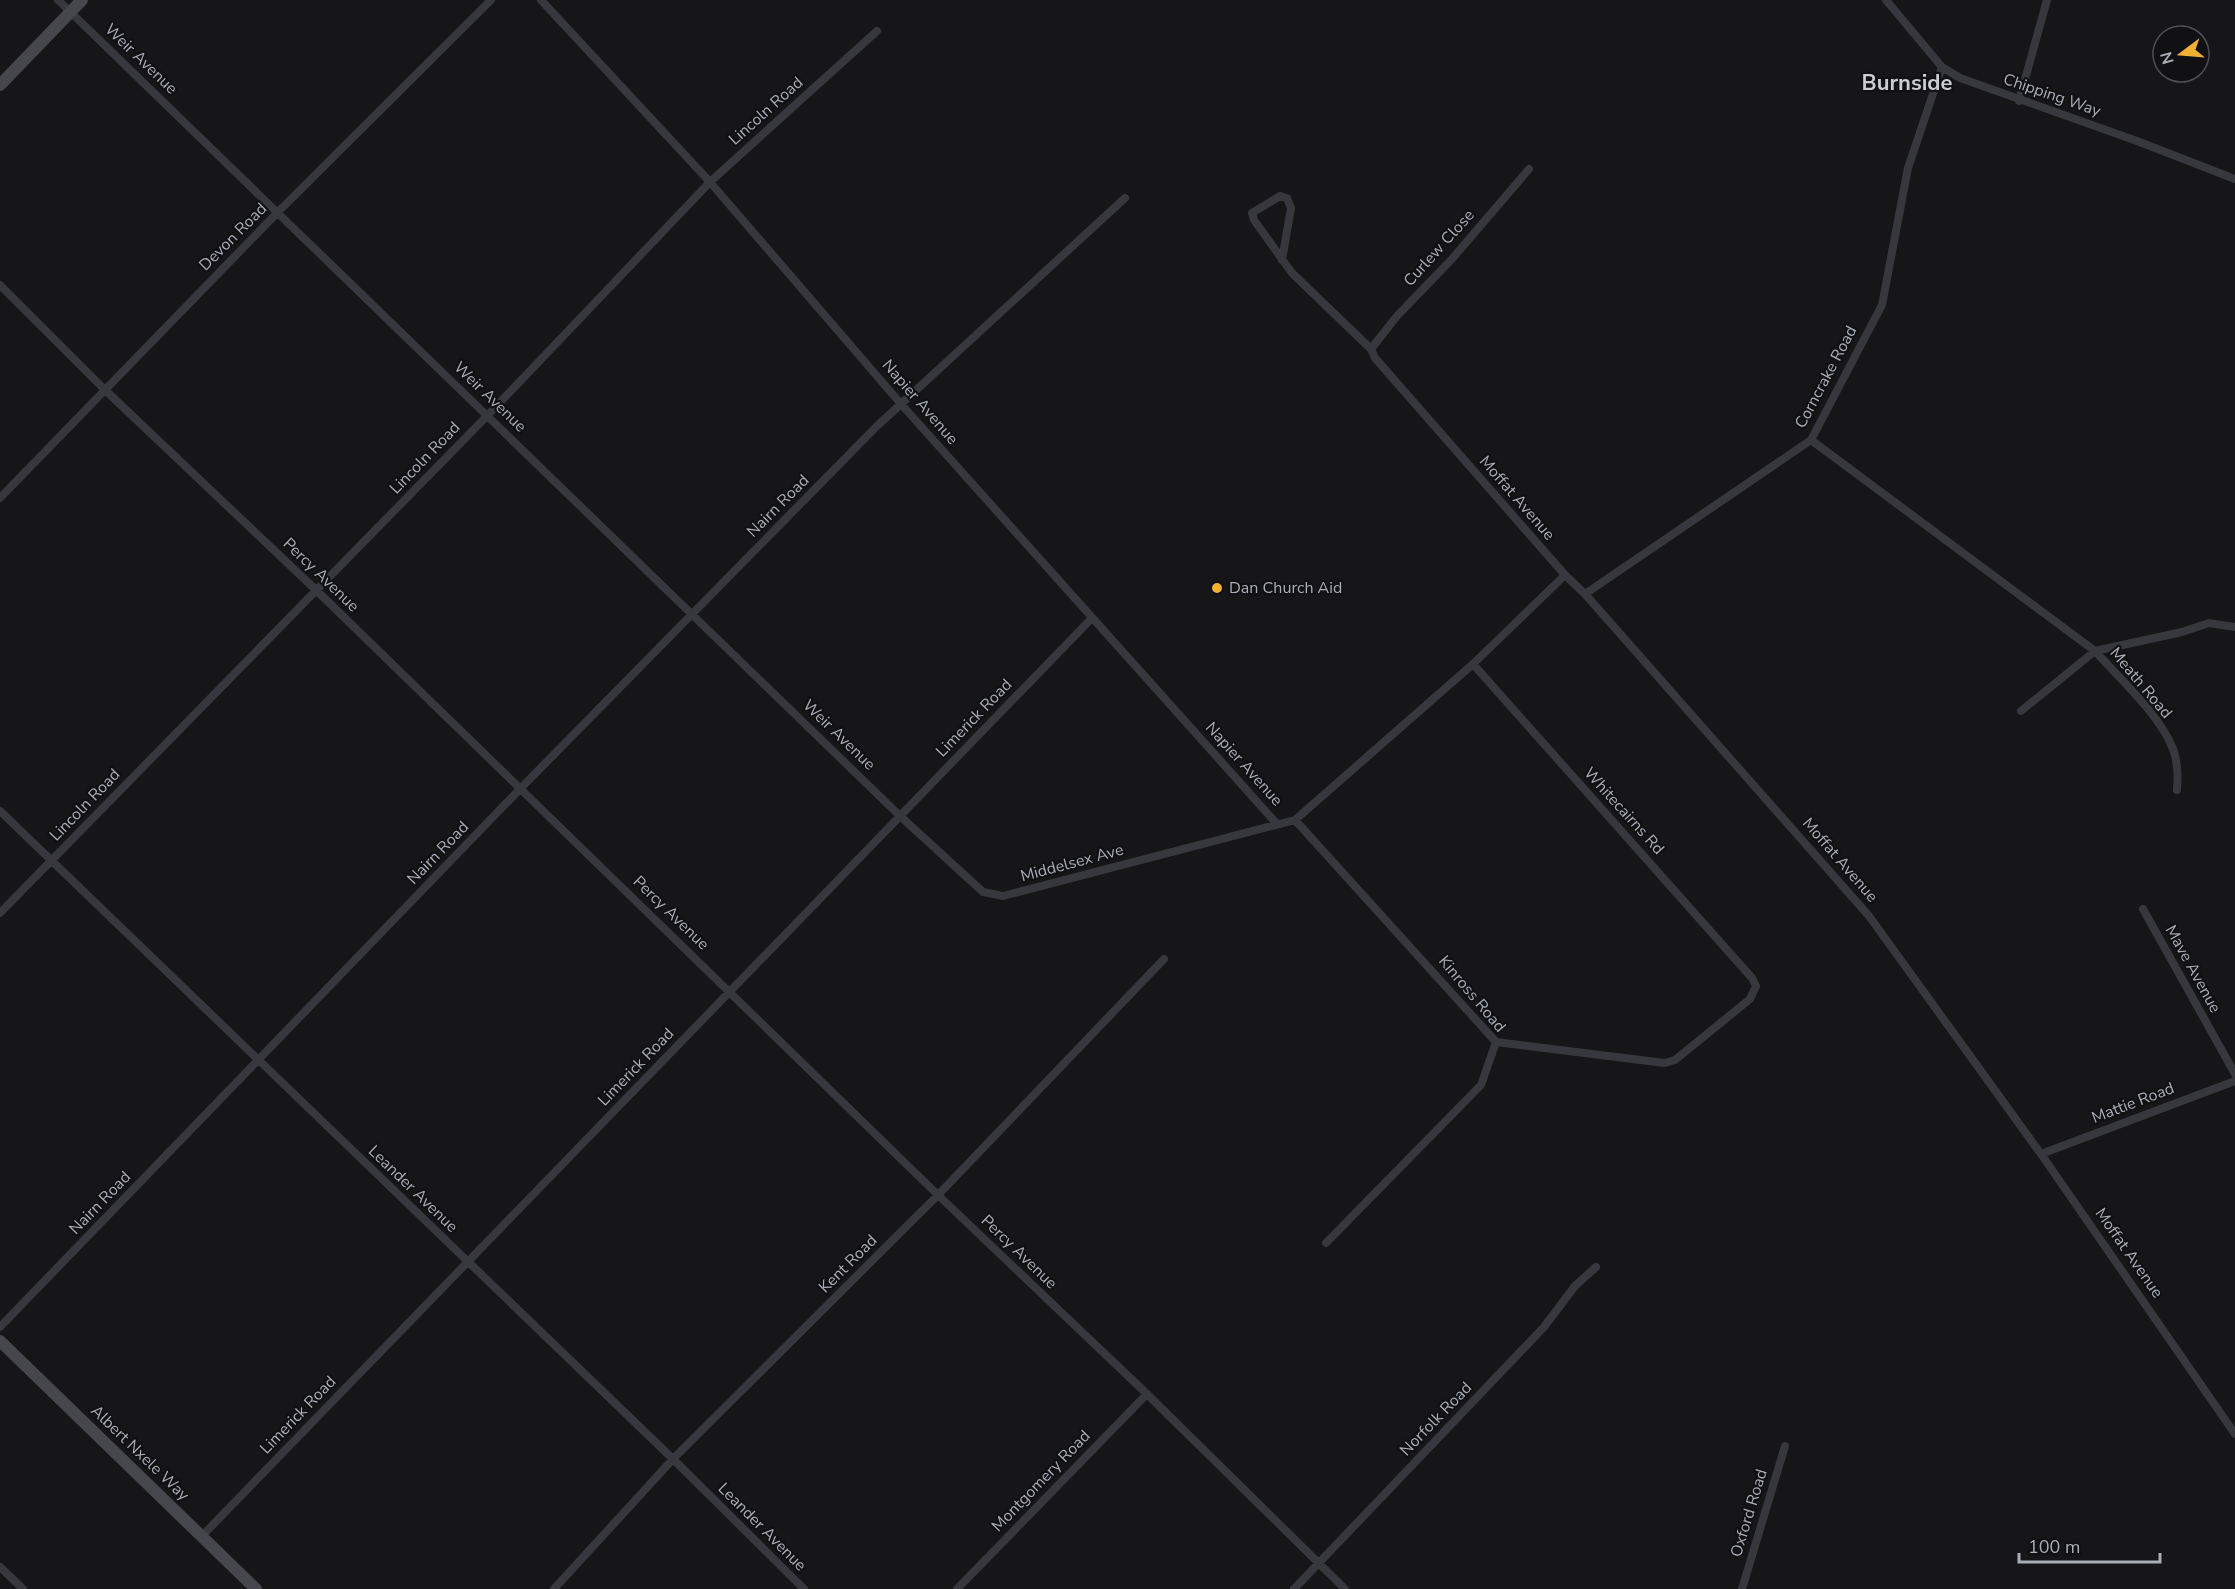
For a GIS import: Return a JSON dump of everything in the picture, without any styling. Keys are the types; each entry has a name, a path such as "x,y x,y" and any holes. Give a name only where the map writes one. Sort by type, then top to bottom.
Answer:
{"main road":[{"path":"0,85 82,0"},
{"name":"Albert Nxele Way","path":"0,1341 256,1589"}],"street":[{"name":"Weir Avenue","path":"58,0 900,816"},
{"name":"Devon Road","path":"0,498 278,212 491,0"},
{"name":"Napier Avenue","path":"541,0 710,182 901,404 1277,824"},
{"name":"Chipping Way","path":"1886,0 1942,67 1960,78 2019,101 2137,141 2235,179"},
{"path":"2019,101 2047,0"},
{"name":"Lincoln Road","path":"0,913 488,415 710,182 877,32"},
{"name":"Corncrake Road","path":"1585,594 1811,440 1881,305 1908,168 1942,67"},
{"name":"Curlew Close","path":"1371,349 1397,316 1452,259 1529,169"},
{"name":"Moffat Avenue","path":"1282,260 1290,208 1287,198 1280,196 1252,213 1254,220 1282,260 1292,273 1371,349 1375,358 1565,575 1585,594 1869,916 2041,1154 2235,1434"},
{"name":"Nairn Road","path":"0,1327 520,789 901,404 1125,198"},
{"name":"Percy Avenue","path":"0,285 104,389 1147,1394 1345,1589"},
{"path":"1811,440 2095,651 2182,632 2209,622 2235,627"},
{"path":"1295,820 1473,664 1565,575"},
{"name":"Limerick Road","path":"202,1536 1092,618"},
{"name":"Meath Road","path":"2021,711 2095,651 2162,730 2173,749 2178,772 2177,790"},
{"name":"Whitecairns Rd","path":"1473,664 1752,978 1756,987 1754,995 1675,1060 1665,1063 1496,1042"},
{"name":"Leander Avenue","path":"0,810 467,1263 673,1459 804,1589"},
{"name":"Middelsex Ave","path":"900,816 983,892 997,896 1295,820"},
{"name":"Kinross Road","path":"1295,820 1496,1042 1481,1085 1326,1243"},
{"name":"Mave Avenue","path":"2143,909 2235,1074"},
{"name":"Kent Road","path":"554,1589 673,1459 938,1195 1164,959"},
{"name":"Mattie Road","path":"2041,1154 2235,1081"},
{"name":"Norfolk Road","path":"1294,1589 1544,1327 1575,1286 1596,1267"},
{"name":"Montgomery Road","path":"957,1589 1147,1394"},
{"name":"Oxford Road","path":"1742,1589 1785,1446"},
{"path":"0,1567 23,1589"}],"place":[{"name":"Dan Church Aid","path":"1217,588"}],"district":[{"name":"Burnside","path":"1907,83"}]}
